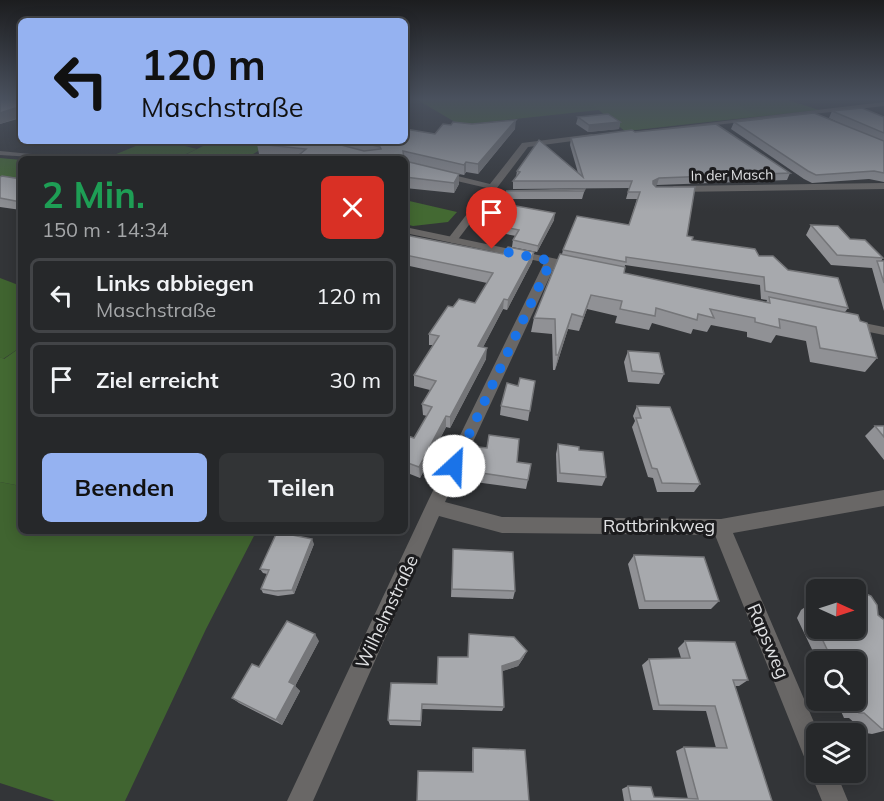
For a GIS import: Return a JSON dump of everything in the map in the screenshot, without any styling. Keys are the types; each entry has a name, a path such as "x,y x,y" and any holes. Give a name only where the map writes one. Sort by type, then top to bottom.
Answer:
{"street":[{"path":"452,240 492,192 525,145 596,136"},
{"path":"0,153 32,156"},
{"path":"408,167 492,192"},
{"path":"797,180 807,187"},
{"name":"In der Masch","path":"669,189 884,186"},
{"path":"408,231 586,269"},
{"name":"Wilhelmstraße","path":"300,801 434,507 551,261"},
{"path":"832,320 884,331"},
{"name":"Rottbrinkweg","path":"434,507 502,525 721,527 884,498"},
{"name":"Rapsweg","path":"721,527 806,731"},
{"path":"828,783 835,801"}],"green space":[{"path":"141,144 177,144 197,149 182,156 111,156"},
{"path":"207,144 269,144 250,156 183,156"},
{"path":"0,158 18,160 18,182 0,184"},
{"path":"408,201 457,212 448,222 408,225"},
{"path":"0,278 18,285 18,349 3,359 0,357"},
{"path":"18,349 18,485 0,482 0,357 4,359"},
{"path":"0,482 18,485 18,534 255,534 206,629 125,801 55,801 0,783"}],"building":[{"path":"408,136 502,136 478,164 466,162 464,165 403,151 404,156 308,156 299,155 306,149 257,144 337,144 364,151 381,149 368,144 408,144"},
{"path":"735,136 790,173 659,178 653,181 656,187 695,187 687,236 693,237 692,240 755,249 759,256 773,256 788,270 838,278 848,308 765,291 764,277 626,257 626,262 563,250 577,216 629,225 640,192 628,192 632,181 513,181 520,172 517,171 539,140 583,177 571,138"},
{"path":"756,136 872,136 884,141 884,173 874,171 816,175"},
{"path":"408,162 459,174 454,183 408,177"},
{"path":"0,177 18,179 18,201 0,198"},
{"path":"585,189 584,191 506,191"},
{"path":"499,203 555,213 538,246 513,240 519,230 486,223"},
{"path":"811,225 838,226 850,239 865,240 883,258 837,255"},
{"path":"408,236 503,254 508,247 534,252 508,300 504,299 478,346 487,348 450,417 446,416 419,467 408,463 408,436 414,438 432,407 422,404 436,381 414,375 439,336 429,334 448,306 453,307 459,299 475,303 493,273 408,256"},
{"path":"560,254 625,267 624,273 744,298 770,303 769,297 858,315 860,321 867,323 877,358 820,348 816,327 779,319 780,328 755,322 755,318 710,309 714,318 698,314 697,320 656,308 655,316 620,309 622,301 591,295 583,317 572,314 558,355 556,355 555,319 534,318"},
{"path":"877,261 884,261 884,283"},
{"path":"628,351 659,353 664,374 632,371"},
{"path":"520,378 535,381 530,411 501,406 507,383 518,386"},
{"path":"637,406 670,407 700,484 662,483 657,469 652,468 647,453 636,418 641,418"},
{"path":"875,426 884,426 884,437"},
{"path":"489,435 519,439 517,462 531,464 528,480 475,472 479,447 487,448"},
{"path":"558,444 579,447 579,450 603,452 606,477 560,473"},
{"path":"276,534 312,539 292,590 261,589 269,570 260,569"},
{"path":"453,549 513,552 515,591 452,589"},
{"path":"634,555 704,557 719,601 645,601"},
{"path":"866,594 871,596 877,605 878,615 884,620 884,729 858,711 866,711 866,651 828,651 822,639 866,639"},
{"path":"287,621 315,634 289,682 295,685 276,720 232,698 252,664 259,667"},
{"path":"469,634 514,637 527,651 520,660 502,666 504,707 422,704 421,721 388,720 391,683 437,684 438,657 468,657"},
{"path":"685,641 735,642 748,680 733,680 772,801 631,801 628,786 651,787 654,797 698,799 684,747 727,748 715,706 659,705 649,659 690,658"},
{"path":"473,748 525,750 529,801 417,801 418,771 473,772"}],"route":[{"path":"454,466 551,261 492,249"}]}
